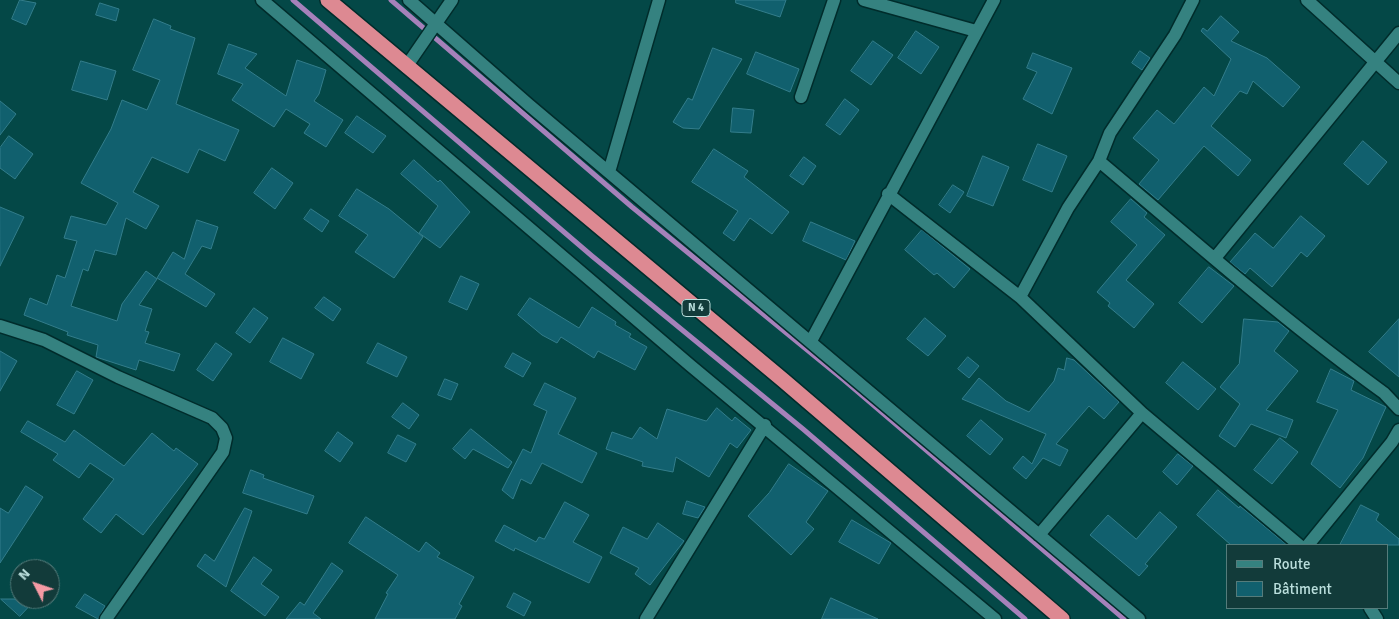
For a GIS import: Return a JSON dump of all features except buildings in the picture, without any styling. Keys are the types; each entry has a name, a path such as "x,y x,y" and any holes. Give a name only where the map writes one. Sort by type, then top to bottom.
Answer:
{"highway":[{"name":"N 4","path":"328,0 775,374 1062,619"}],"street":[{"path":"262,0 662,342 765,425 907,548 995,619"},
{"path":"410,0 432,32 609,172 1139,619"},
{"path":"609,172 659,0"},
{"path":"801,97 834,0"},
{"path":"864,0 976,32"},
{"path":"811,341 888,194 994,0"},
{"path":"1020,298 1068,208 1099,161 1110,133 1175,35 1193,0"},
{"path":"1307,0 1373,62 1399,83"},
{"path":"406,67 453,1"},
{"path":"1215,258 1373,62 1399,33"},
{"path":"1099,161 1215,258 1264,302 1384,393 1399,410"},
{"path":"888,194 1020,298 1142,414 1298,544"},
{"path":"0,326 44,340 118,377 212,418 222,428 226,438 223,452 106,619"},
{"path":"1039,535 1142,414"},
{"path":"646,619 765,425"},
{"path":"1309,544 1392,442 1399,430"}],"waterway":[{"path":"293,0 592,256 803,429 1025,619"},
{"path":"391,0 632,207 844,380 1124,619"}]}
